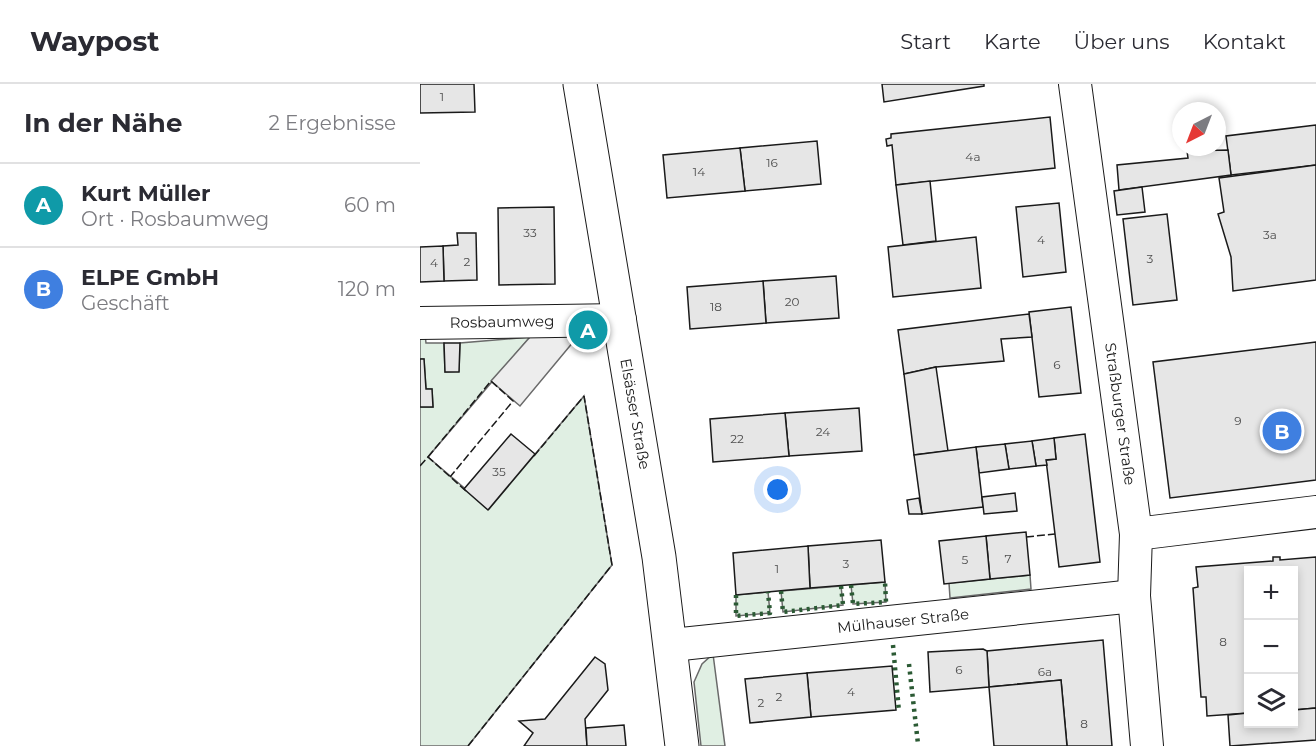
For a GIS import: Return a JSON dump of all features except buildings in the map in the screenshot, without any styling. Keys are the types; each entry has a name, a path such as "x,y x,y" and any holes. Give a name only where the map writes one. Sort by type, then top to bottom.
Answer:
{"main road":[{"name":"Elsässer Straße","path":"580,84 672,645 682,746"}],"street":[{"name":"Straßburger Straße","path":"1075,84 1136,534 1134,596 1147,746"},
{"name":"Rosbaumweg","path":"420,323 620,320"},
{"path":"1136,534 1316,512"},
{"name":"Mülhauser Straße","path":"672,645 1134,596"}],"green space":[{"path":"420,334 425,334 426,343 444,343 445,372 459,371 460,343 530,337 428,457 489,509 584,396 612,565 468,746 420,746 420,407 433,407 432,389 426,389 424,359 420,359"},
{"path":"1030,575 1031,589 950,598 949,583"},
{"path":"885,582 886,602 853,604 851,585"},
{"path":"841,586 843,605 783,612 781,591"},
{"path":"768,592 770,613 736,616 736,595"},
{"path":"713,654 725,746 701,746 694,682 702,664"}],"shaded area":[{"path":"579,335 520,406 491,381 530,337"}],"hedge":[{"path":"851,585 853,604 886,602 885,582"},
{"path":"781,591 783,612 843,605 841,586"},
{"path":"736,595 736,616 770,613 768,592"},
{"path":"893,645 899,712"},
{"path":"909,664 918,744"}],"fence":[{"path":"428,457 491,381 513,401 450,477"},
{"path":"534,456 584,396"},
{"path":"468,746 612,565 584,396"},
{"path":"420,466 428,457 466,491"},
{"path":"1026,537 1055,534"}],"place":[{"name":"Kurt Müller","path":"588,330"},
{"name":"ELPE GmbH","path":"1282,431"}]}
